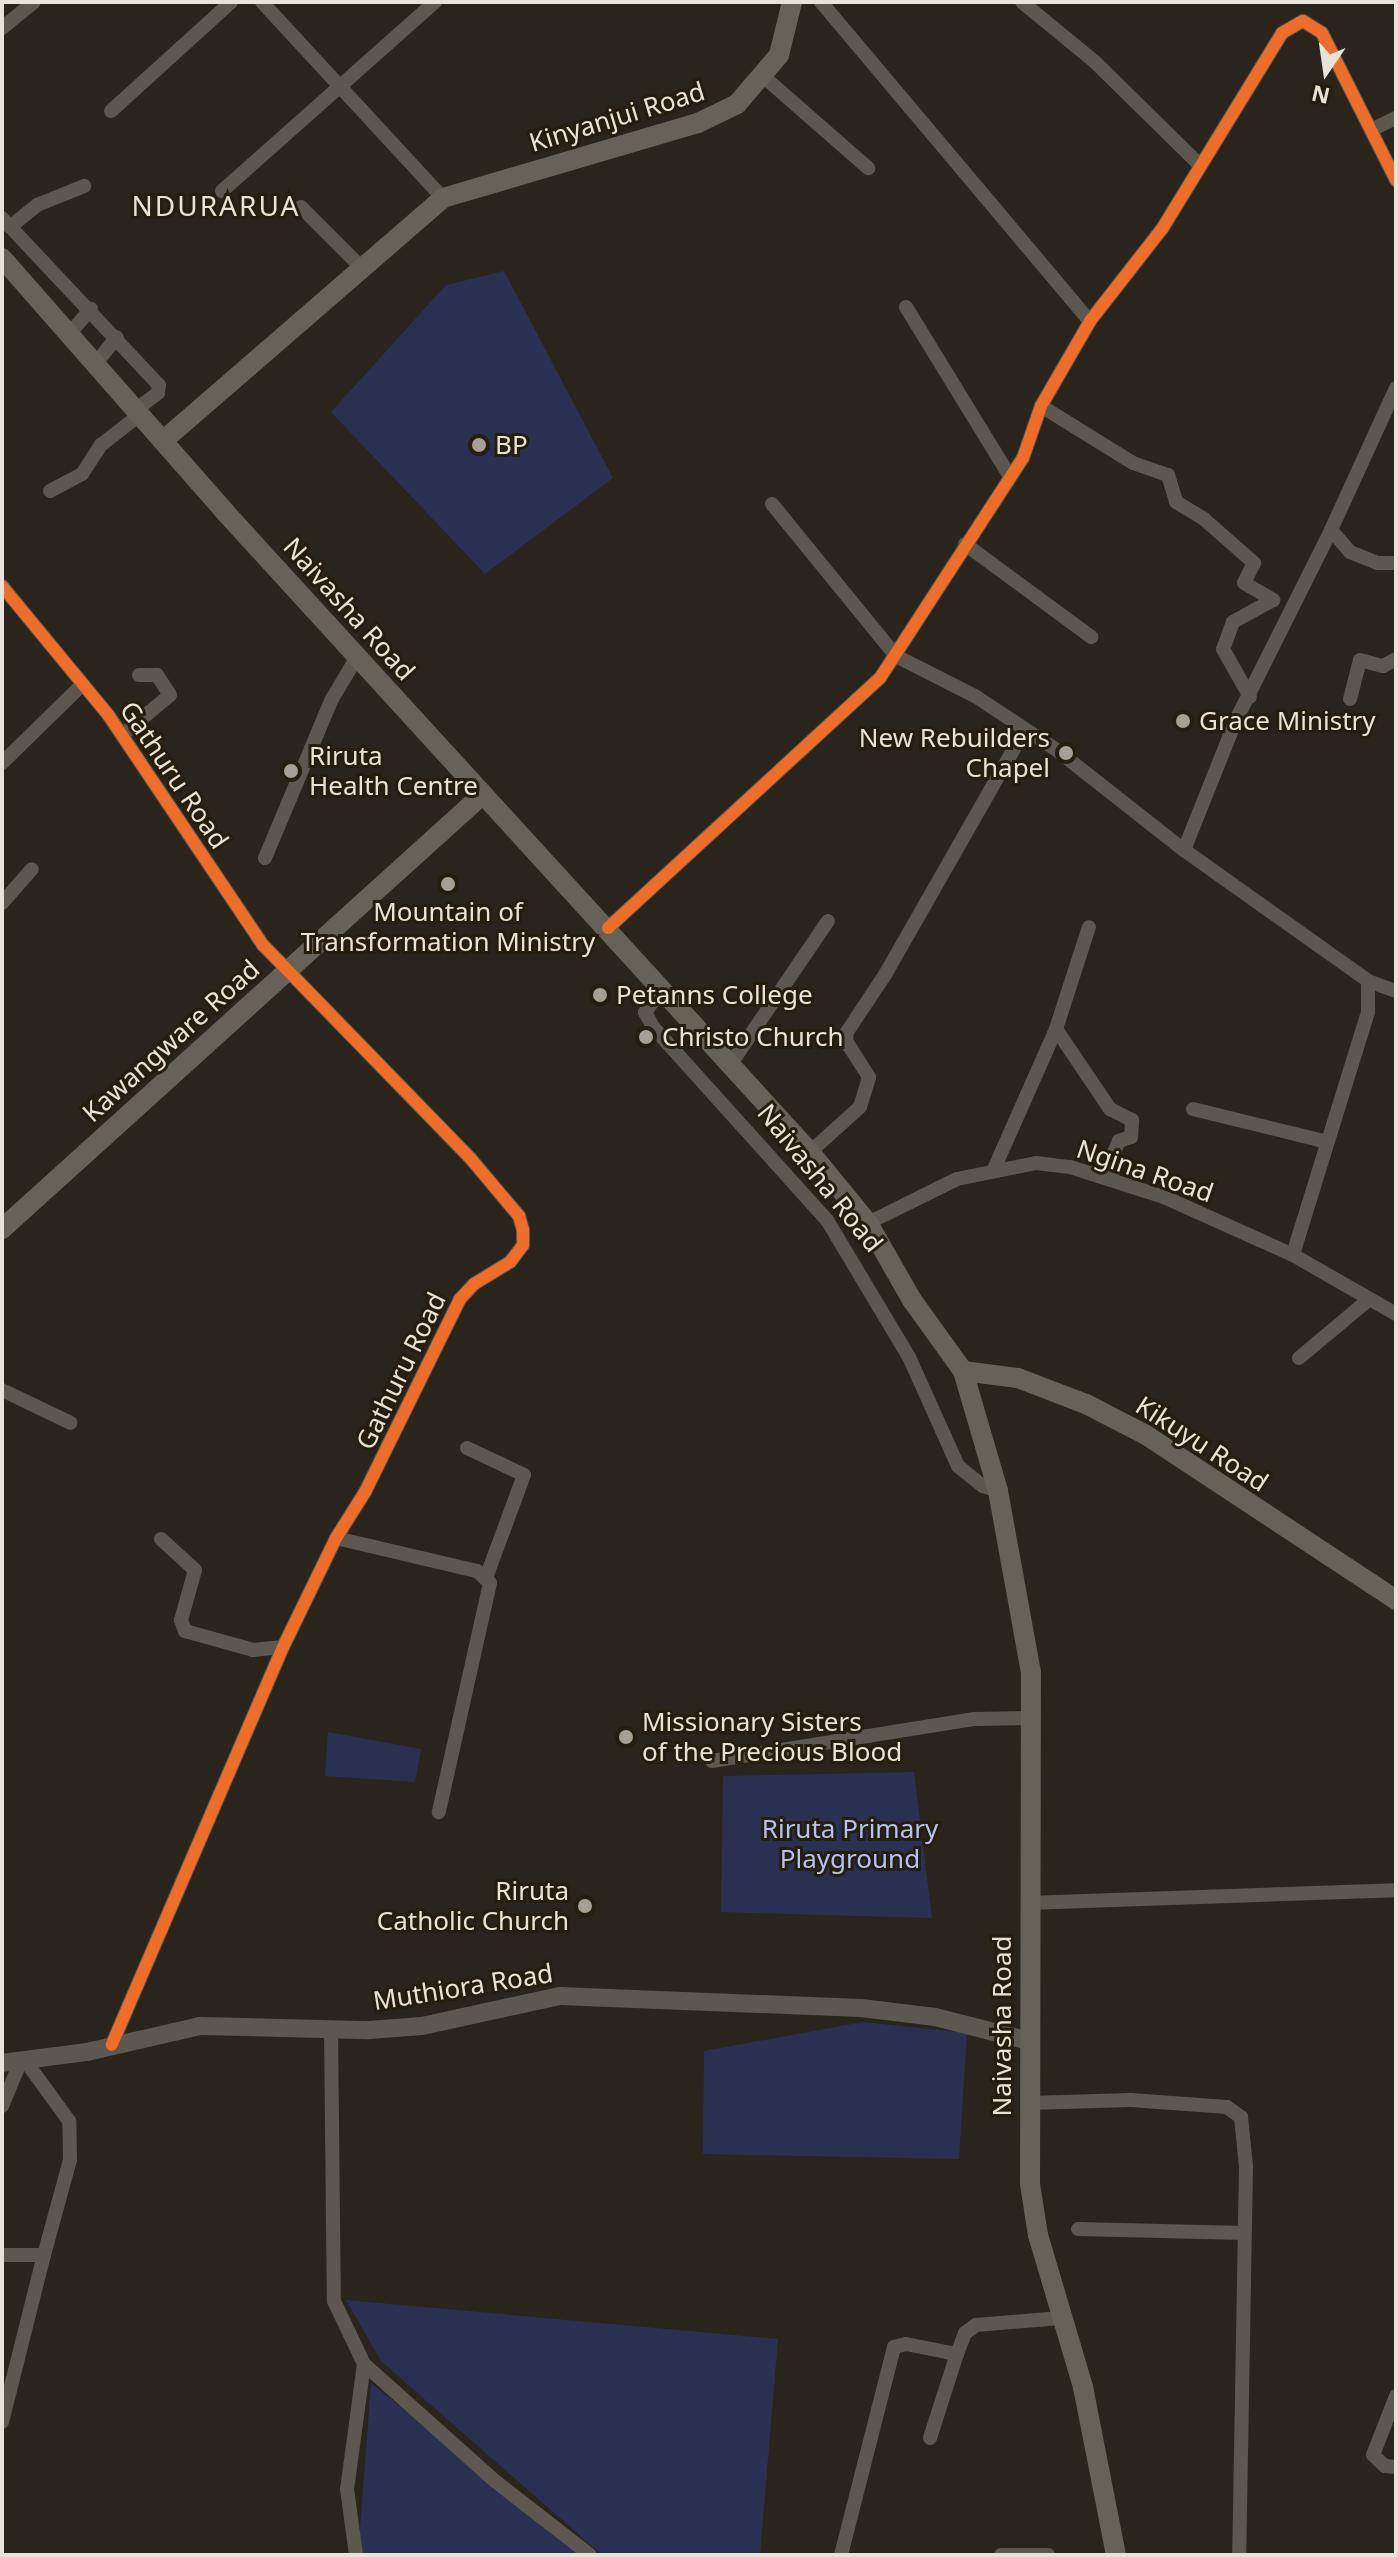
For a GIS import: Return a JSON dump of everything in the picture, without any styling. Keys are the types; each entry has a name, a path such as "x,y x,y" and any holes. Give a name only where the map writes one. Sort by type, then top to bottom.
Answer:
{"main road":[{"name":"Kinyanjui Road","path":"443,198 698,123 737,104 779,55 792,2"},
{"path":"165,439 443,198"},
{"name":"Naivasha Road","path":"4,260 357,657 810,1152 868,1223 912,1300 963,1371 998,1491 1031,1672 1033,1718 1028,1903 1030,2184 1061,2318 1083,2387 1116,2555"},
{"name":"Kawangware Road","path":"2,1229 482,795"},
{"name":"Kikuyu Road","path":"963,1371 1018,1378 1086,1404 1146,1435 1396,1600"}],"street":[{"path":"2,28 34,2"},
{"path":"111,111 231,2"},
{"path":"262,2 443,198"},
{"path":"222,191 435,2"},
{"path":"821,2 1090,321"},
{"path":"1022,2 1095,62 1201,166"},
{"path":"608,928 880,678 1010,477 1041,406 1090,321 1162,229 1278,40 1303,21 1322,33 1396,180"},
{"path":"763,76 868,168"},
{"path":"1371,130 1396,118"},
{"path":"50,491 82,474 101,445 158,393 159,385 91,309 6,223 37,205 84,186"},
{"path":"301,207 363,269"},
{"path":"4,260 24,240"},
{"path":"906,307 1010,477"},
{"path":"70,333 91,309"},
{"path":"96,363 117,337"},
{"path":"1184,850 1250,697 1396,388"},
{"path":"1041,406 1133,463 1168,475 1176,502 1204,519 1254,563 1244,583 1273,600 1233,622 1223,649 1250,697"},
{"path":"772,504 896,656 975,696 1058,751 1184,850 1368,981 1396,991"},
{"path":"1331,530 1350,552 1377,563 1396,563"},
{"path":"965,544 1091,637"},
{"name":"Gathuru Road","path":"3,591 83,684 122,735 241,917 355,1045 471,1159 519,1216 523,1230 523,1245 510,1262 474,1284 460,1299 365,1492 336,1538 283,1647 112,2045"},
{"path":"265,858 332,699 357,657"},
{"path":"1350,699 1360,660 1383,666 1396,659"},
{"path":"122,735 170,695 157,675 139,675"},
{"path":"2,763 83,684"},
{"path":"810,1152 860,1107 869,1077 846,1041 847,1032 886,973 1024,731"},
{"path":"2,903 32,869"},
{"path":"718,1094 828,921"},
{"path":"994,1169 1056,1029 1089,927"},
{"path":"1293,1255 1368,1012 1368,981"},
{"name":"Naivasha Road","path":"662,989 645,1012 653,1027 718,1094 851,1252 942,1421 958,1466 998,1491"},
{"path":"1056,1029 1110,1109 1132,1120 1131,1137 1119,1141 1112,1157 1118,1162 1110,1179"},
{"path":"1193,1109 1327,1142"},
{"name":"Ngina Road","path":"868,1223 957,1179 994,1169 1036,1163 1110,1179 1293,1255 1367,1301 1396,1314"},
{"path":"1299,1358 1367,1301"},
{"path":"2,1390 71,1423"},
{"path":"439,1812 487,1602 487,1575 524,1475 467,1448"},
{"path":"336,1538 487,1575"},
{"path":"161,1539 195,1570 181,1620 185,1631 253,1650 283,1647"},
{"path":"712,1761 975,1719 1033,1718"},
{"path":"1028,1903 1396,1890"},
{"name":"Muthiora Road","path":"16,2063 227,2023 331,2029 422,2026 560,1996 861,2008 935,2017 1029,2041"},
{"path":"331,2029 334,2301 364,2364 495,2481 590,2555"},
{"path":"2,2106 16,2063 60,2105 72,2139 2,2422"},
{"path":"1028,2103 1131,2100 1236,2111 1246,2166 1239,2555"},
{"path":"1078,2229 1244,2233"},
{"path":"2,2255 44,2255"},
{"path":"930,2438 965,2333 976,2325 1061,2318"},
{"path":"841,2555 894,2347 906,2344 957,2354"},
{"path":"356,2555 347,2489 364,2364"},
{"path":"1396,2396 1373,2455 1385,2466 1396,2467"},
{"path":"1001,2555 1048,2555"},
{"path":"1107,2555 1116,2555"}],"green space":[{"name":"BP","path":"504,271 613,478 485,574 331,412 446,285"},
{"path":"328,1732 421,1749 415,1782 325,1776"},
{"name":"Riruta Primary Playground","path":"914,1772 932,1918 721,1912 723,1776"},
{"path":"863,2022 967,2033 959,2159 703,2154 704,2051"},
{"path":"346,2300 778,2339 760,2555 602,2555 381,2361"},
{"path":"371,2383 584,2555 358,2555"}],"cycle path":[{"path":"608,928 880,678 1023,458 1041,406 1090,321 1162,229 1282,33 1303,21 1322,33 1396,180"},
{"path":"2,586 109,716 263,945 471,1159 519,1216 523,1230 523,1245 510,1262 474,1284 460,1299 365,1492 336,1538 283,1647 112,2045"}],"place":[{"name":"BP","path":"479,445"},
{"name":"Grace Ministry","path":"1183,721"},
{"name":"New Rebuilders Chapel","path":"1066,753"},
{"name":"Riruta Health Centre","path":"291,771"},
{"name":"Mountain of Transformation Ministry","path":"448,884"},
{"name":"Petanns College","path":"600,995"},
{"name":"Christo Church","path":"646,1037"},
{"name":"Missionary Sisters of the Precious Blood","path":"626,1737"},
{"name":"Riruta Catholic Church","path":"585,1906"}],"district":[{"name":"NDURARUA","path":"216,205"}]}
